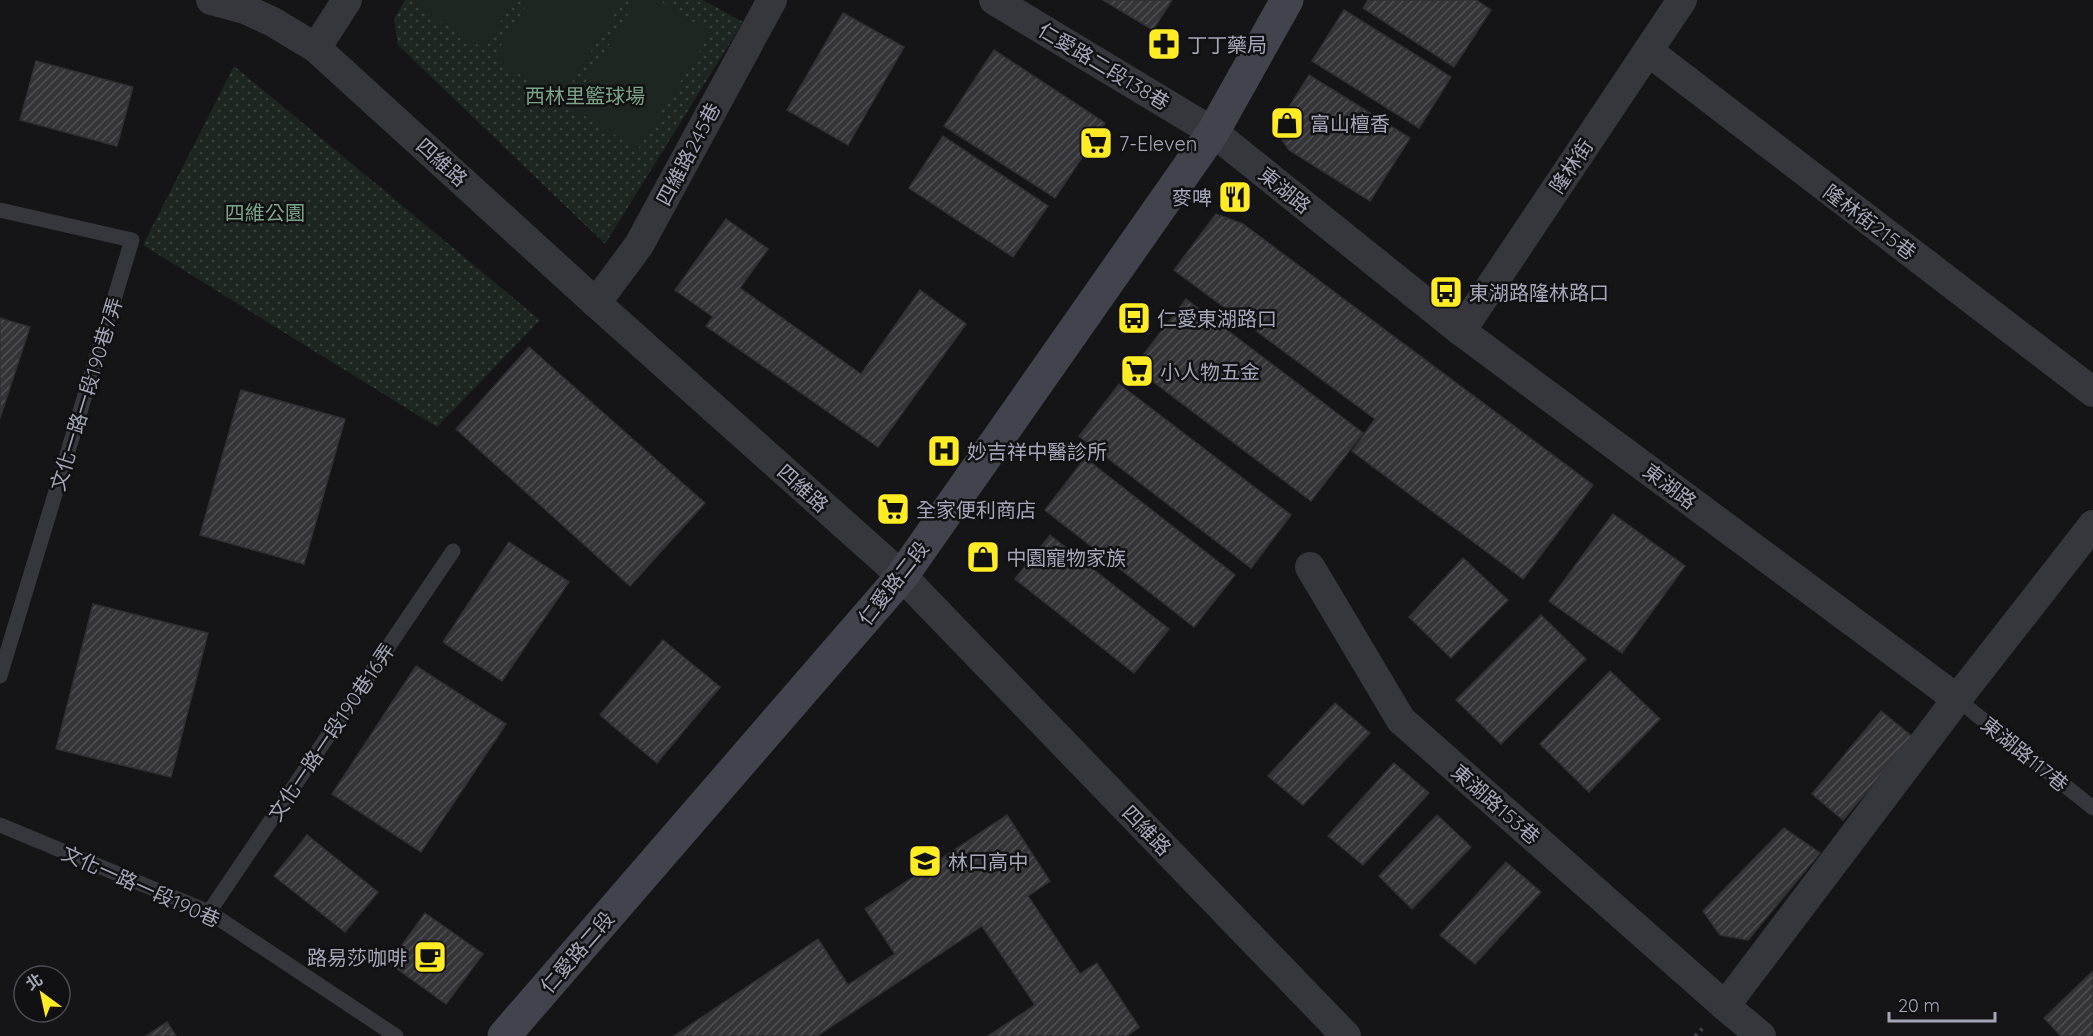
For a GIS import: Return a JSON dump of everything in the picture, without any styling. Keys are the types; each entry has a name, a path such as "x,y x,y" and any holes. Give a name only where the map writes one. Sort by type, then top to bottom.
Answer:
{"main road":[{"name":"仁愛路二段","path":"504,1036 902,576 1213,132 1287,0"}],"street":[{"name":"四維路","path":"211,0 245,9 273,22 316,48 596,303 902,576 1346,1036"},
{"path":"316,48 347,0"},
{"name":"四維路245巷","path":"596,303 639,245 772,0"},
{"name":"仁愛路二段138巷","path":"994,0 1213,132"},
{"name":"隆林街","path":"1461,331 1682,0"},
{"name":"隆林街215巷","path":"1648,51 2093,392"},
{"name":"東湖路","path":"1213,132 1461,331 1957,699"},
{"path":"1725,1006 1957,699 2093,525"},
{"name":"東湖路153巷","path":"1310,567 1401,720 1761,1036"}],"lane":[{"name":"文化一路一段190巷7弄","path":"0,210 132,240 0,676"},
{"name":"文化一路一段190巷16弄","path":"209,912 453,551"},
{"name":"東湖路117巷","path":"1957,699 2093,808"},
{"name":"文化一路一段190巷","path":"0,825 209,912 396,1036"}],"green space":[{"name":"西林里籃球場","path":"405,0 703,0 743,22 605,244 398,45 394,19"},
{"path":"420,0 514,0 484,49 416,6"},
{"path":"530,0 623,0 561,100 493,58"},
{"path":"637,0 658,0 711,33 638,149 570,107"},
{"name":"四維公園","path":"234,66 540,320 437,427 143,245"}],"building":[{"path":"1103,0 1172,0 1153,30"},
{"path":"1368,0 1476,0 1491,10 1454,67 1363,8"},
{"path":"1344,10 1451,77 1419,128 1312,61"},
{"path":"843,13 904,47 848,145 787,110"},
{"path":"994,50 1105,123 1055,198 944,126"},
{"path":"36,61 133,87 117,146 20,120"},
{"path":"1309,75 1410,138 1370,201 1289,150 1280,137 1277,126"},
{"path":"943,136 1048,206 1013,257 909,188"},
{"path":"1216,214 1243,224 1593,485 1523,579 1352,451 1375,419 1174,270"},
{"path":"726,219 768,249 740,288 861,374 920,290 966,324 878,447 706,326 713,317 675,290"},
{"path":"1186,299 1363,433 1311,501 1134,367"},
{"path":"0,318 30,327 0,418"},
{"path":"529,347 705,503 630,586 456,429"},
{"path":"1119,384 1291,515 1251,568 1079,436"},
{"path":"241,390 345,419 304,564 200,535"},
{"path":"1085,458 1235,575 1194,627 1045,510"},
{"path":"1613,514 1685,566 1622,653 1549,601"},
{"path":"1050,535 1169,629 1134,673 1015,579"},
{"path":"509,542 569,582 502,681 443,642"},
{"path":"1463,558 1508,600 1451,658 1409,617"},
{"path":"93,604 208,633 171,777 56,749"},
{"path":"1541,615 1586,659 1501,744 1456,700"},
{"path":"663,640 720,687 657,763 600,715"},
{"path":"416,666 506,724 421,852 332,794"},
{"path":"1610,671 1660,719 1589,792 1540,744"},
{"path":"1335,703 1370,733 1303,805 1268,776"},
{"path":"1881,711 1913,737 1843,820 1812,794"},
{"path":"1394,763 1429,793 1363,865 1328,836"},
{"path":"1007,815 1050,881 1028,896 1080,974 1097,963 1139,1027 1127,1036 988,1036 1035,1005 982,926 817,1036 674,1036 818,939 848,985 895,954 865,909"},
{"path":"1437,815 1471,847 1412,909 1379,876"},
{"path":"1784,828 1820,853 1748,940 1720,935 1703,911"},
{"path":"307,835 378,892 345,932 274,876"},
{"path":"1506,862 1541,892 1475,964 1440,935"},
{"path":"425,913 483,954 446,1004 389,963"},
{"path":"2093,971 2093,1036 2061,1036 2044,1018"},
{"path":"167,1022 176,1036 146,1036"}],"place":[{"name":"丁丁藥局","path":"1164,44"},
{"name":"富山檀香","path":"1287,123"},
{"name":"7-Eleven","path":"1096,143"},
{"name":"麥啤","path":"1235,197"},
{"name":"東湖路隆林路口","path":"1446,292"},
{"name":"仁愛東湖路口","path":"1134,318"},
{"name":"小人物五金","path":"1137,371"},
{"name":"妙吉祥中醫診所","path":"944,451"},
{"name":"全家便利商店","path":"893,509"},
{"name":"中園寵物家族","path":"983,557"},
{"name":"林口高中","path":"925,861"},
{"name":"路易莎咖啡","path":"430,957"}]}
